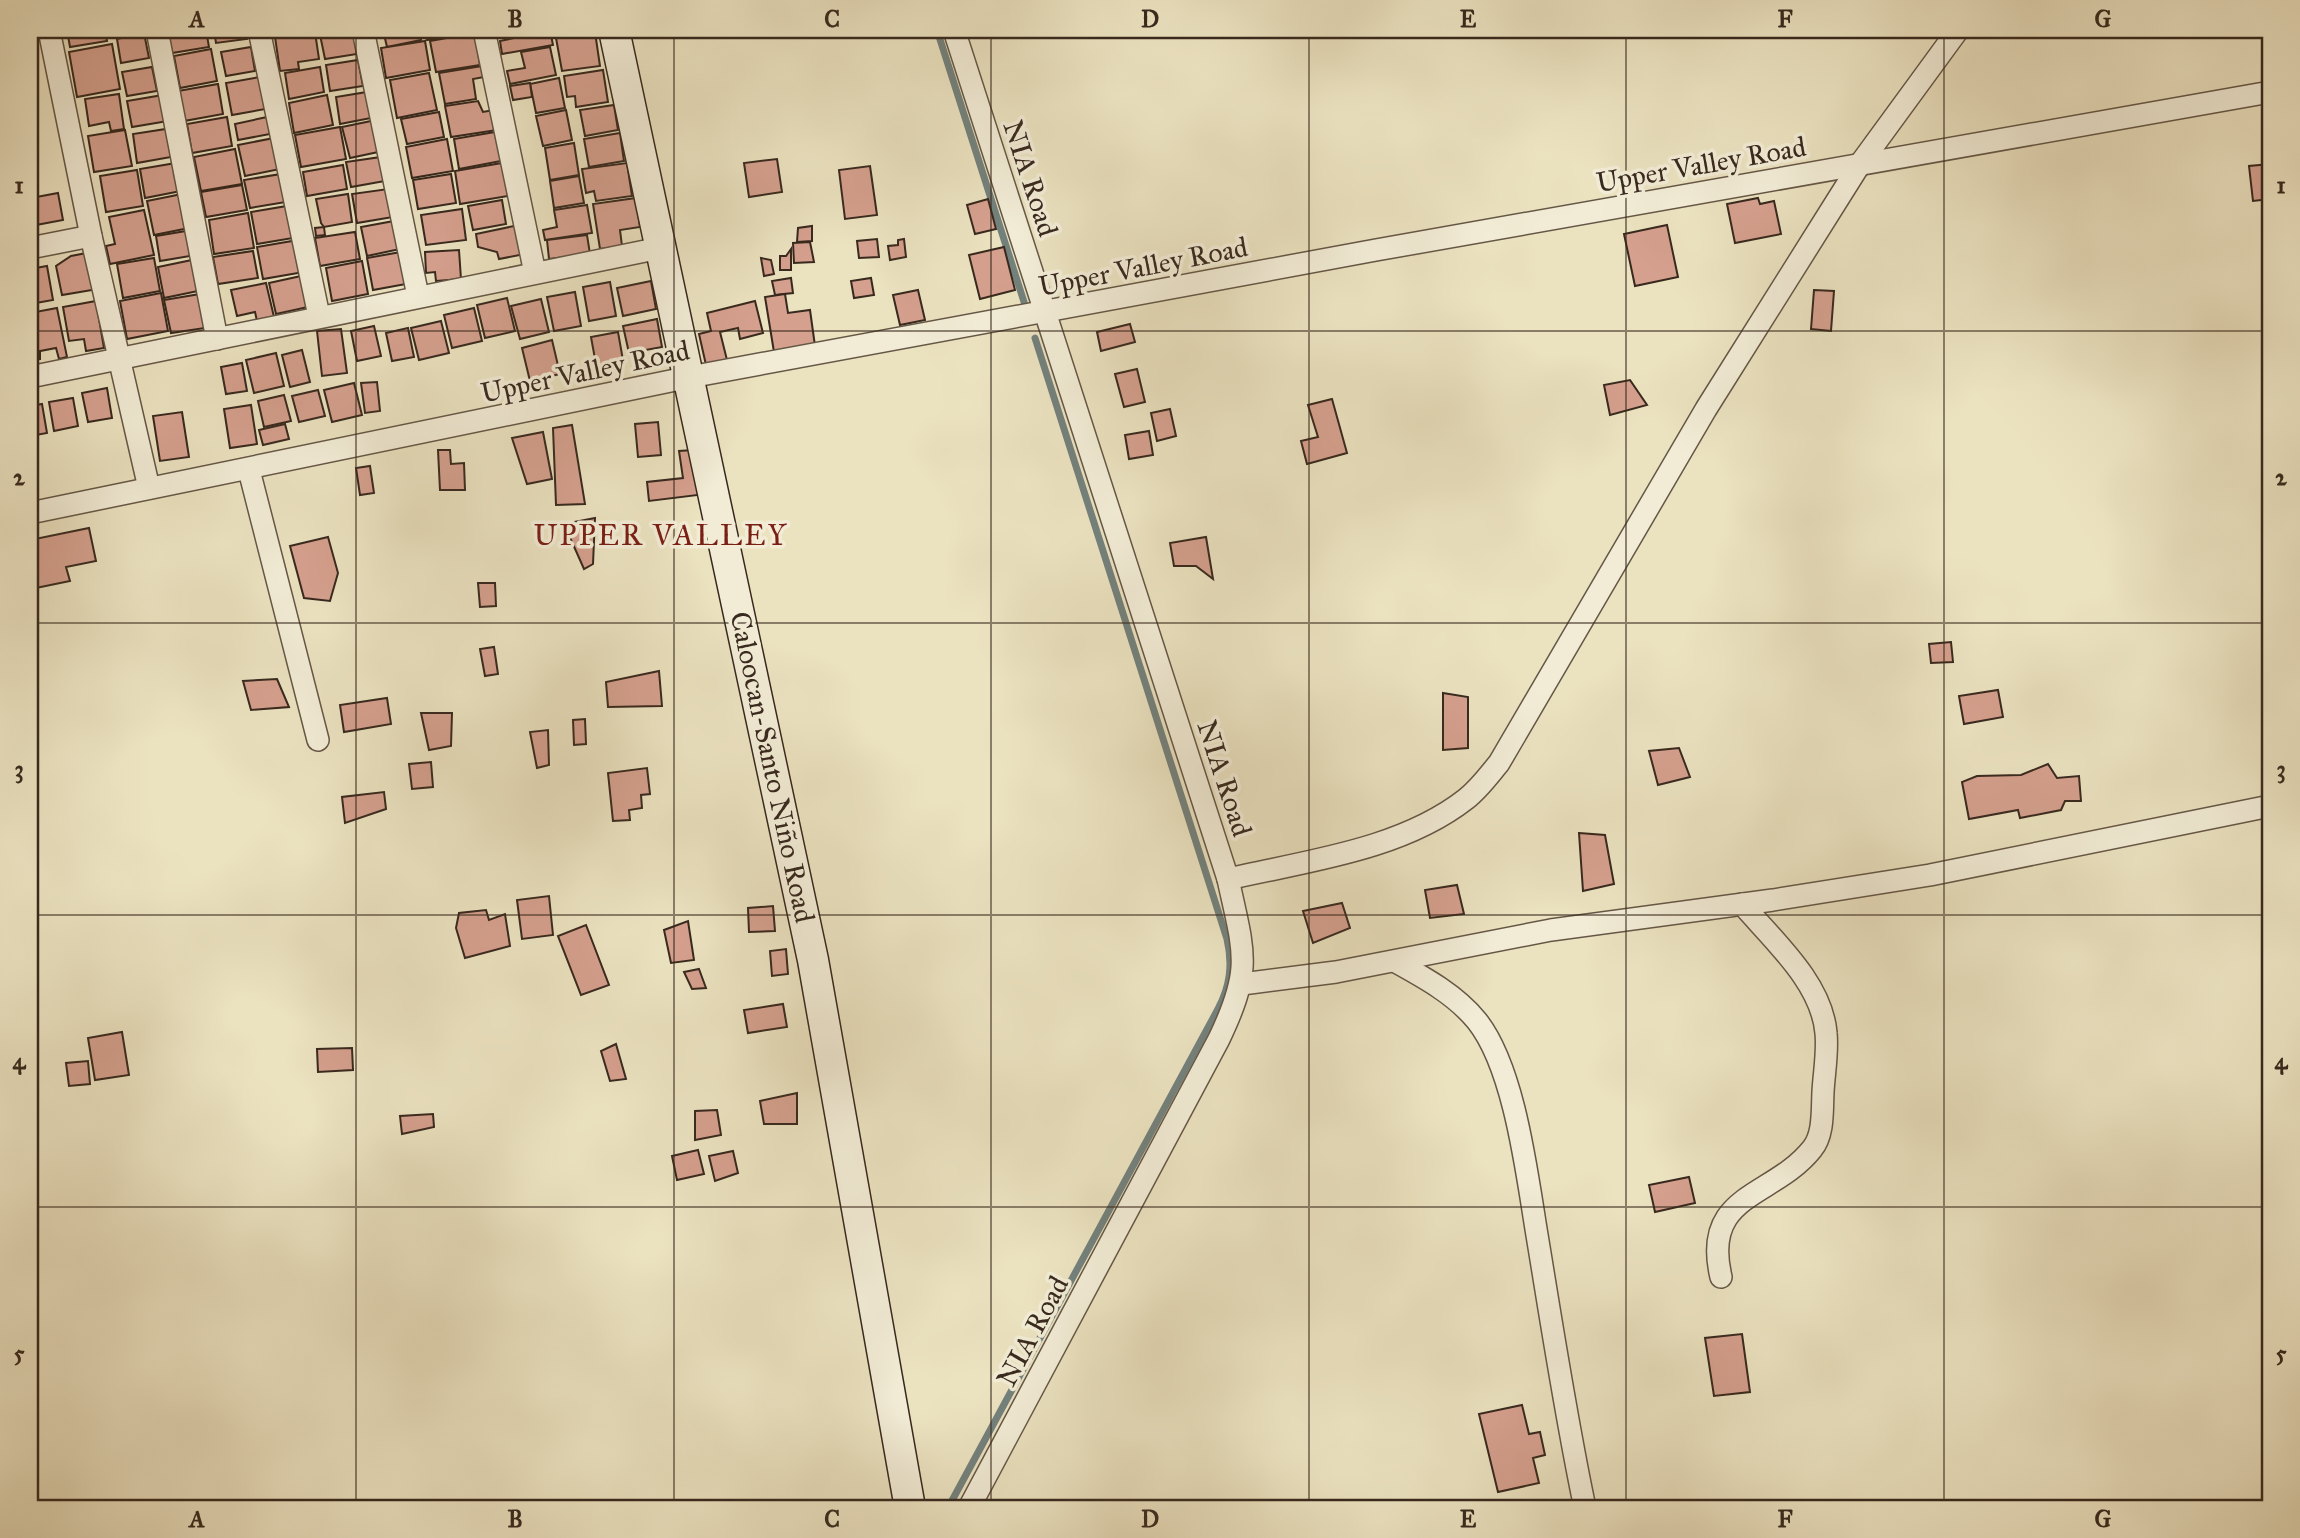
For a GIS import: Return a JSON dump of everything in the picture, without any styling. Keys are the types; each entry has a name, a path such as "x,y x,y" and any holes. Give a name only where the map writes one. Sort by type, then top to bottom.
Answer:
{"street":[{"path":"49,30 91,236 149,488"},
{"path":"157,30 217,339"},
{"path":"259,30 319,316"},
{"path":"363,30 418,296"},
{"path":"484,30 535,273"},
{"name":"Caloocan-Santo Niño Road","path":"614,30 816,974 910,1508"},
{"name":"NIA Road","path":"954,30 1228,879 1244,960 1242,984 1219,1039 969,1508"},
{"path":"1228,879 1395,837 1441,815 1467,798 1485,780 1499,763 1706,409 1860,164 1958,30"},
{"name":"Upper Valley Road","path":"30,513 690,377 2270,92"},
{"path":"30,248 91,236"},
{"path":"30,377 660,248"},
{"path":"249,470 318,740"},
{"path":"1242,984 1396,961 1551,930 1742,904 1930,874 2270,806"},
{"path":"1721,1277 1716,1255 1717,1240 1738,1203 1803,1158 1814,1147 1821,1116 1826,1050 1826,1032 1808,987 1791,960 1742,904"},
{"path":"1396,961 1455,1000 1478,1022 1496,1056 1516,1120 1585,1508"}],"building":[{"path":"67,30 105,30 107,41 70,47"},
{"path":"109,30 139,30 110,35"},
{"path":"168,30 206,30 209,47 172,53"},
{"path":"214,30 246,30 247,39 216,43"},
{"path":"319,30 353,30 357,54 325,59"},
{"path":"383,30 420,30 421,40 387,47"},
{"path":"425,30 462,30 462,34 427,40"},
{"path":"518,30 550,30 553,45 502,54 500,41 519,37"},
{"path":"561,30 593,30 593,32 562,36"},
{"path":"315,32 319,59 298,62 299,69 280,71 275,37"},
{"path":"595,32 600,66 562,71 556,38"},
{"path":"144,33 149,58 121,63 117,39"},
{"path":"475,33 480,65 436,72 430,41"},
{"path":"425,41 430,70 386,78 381,48"},
{"path":"112,44 120,89 77,97 69,52"},
{"path":"251,47 255,71 226,76 221,52"},
{"path":"550,47 556,75 510,84 507,71 525,68 521,52"},
{"path":"211,49 217,81 180,88 174,56"},
{"path":"358,60 363,86 330,91 326,65"},
{"path":"482,66 484,77 473,79 476,99 445,104 439,73"},
{"path":"152,67 157,91 127,96 122,72"},
{"path":"320,67 324,92 289,99 285,73"},
{"path":"603,70 608,102 576,107 575,96 567,97 564,76"},
{"path":"429,73 437,110 397,118 390,80"},
{"path":"266,76 271,108 232,115 226,83"},
{"path":"559,78 565,108 536,113 530,84"},
{"path":"530,83 532,97 513,100 510,86"},
{"path":"218,84 223,114 184,121 178,91"},
{"path":"367,92 371,118 340,124 336,97"},
{"path":"119,94 124,129 111,131 109,122 89,126 85,99"},
{"path":"163,95 168,121 132,127 127,101"},
{"path":"327,95 333,125 294,133 289,103"},
{"path":"478,101 483,112 494,110 497,130 451,137 445,106"},
{"path":"614,105 618,130 585,136 580,110"},
{"path":"566,110 572,140 543,146 536,116"},
{"path":"439,112 444,137 407,144 401,119"},
{"path":"227,117 232,146 192,153 187,124"},
{"path":"267,117 270,134 238,140 235,124"},
{"path":"376,120 383,151 350,158 342,127"},
{"path":"340,127 346,159 301,167 295,135"},
{"path":"166,129 171,157 137,163 133,134"},
{"path":"125,130 132,166 94,172 88,136"},
{"path":"495,132 501,161 459,169 454,139"},
{"path":"620,133 624,161 589,167 584,139"},
{"path":"274,138 280,169 245,176 238,145"},
{"path":"447,139 453,171 412,178 406,147"},
{"path":"574,143 579,175 550,180 545,148"},
{"path":"235,149 242,184 201,191 194,157"},
{"path":"381,157 385,181 351,187 346,162"},
{"path":"777,159 782,192 749,197 744,163"},
{"path":"176,163 181,191 145,198 140,169"},
{"path":"502,163 508,196 460,204 455,171"},
{"path":"627,163 632,196 596,201 594,191 586,193 582,169"},
{"path":"2270,164 2270,199 2253,201 2249,166"},
{"path":"343,165 347,189 307,196 303,172"},
{"path":"870,166 877,215 845,219 839,170"},
{"path":"137,170 143,206 106,212 100,176"},
{"path":"281,174 286,202 250,208 244,180"},
{"path":"451,174 456,203 418,209 413,180"},
{"path":"579,176 584,203 554,208 550,181"},
{"path":"242,185 247,210 206,217 201,192"},
{"path":"388,189 393,217 357,223 352,194"},
{"path":"58,193 63,220 36,225 31,198"},
{"path":"182,194 189,228 154,235 147,201"},
{"path":"348,194 352,222 324,227 316,199"},
{"path":"636,198 640,227 620,230 622,246 600,249 593,204"},
{"path":"1758,198 1760,204 1774,201 1781,234 1735,243 1727,204"},
{"path":"988,199 996,229 975,234 967,205"},
{"path":"502,200 506,224 473,230 468,206"},
{"path":"587,205 592,233 545,240 543,230 557,227 554,210"},
{"path":"287,206 293,238 257,244 251,212"},
{"path":"462,209 466,240 426,245 421,215"},
{"path":"144,210 154,255 110,264 106,246 115,244 109,217"},
{"path":"248,213 254,248 214,254 209,220"},
{"path":"394,221 400,249 367,256 361,227"},
{"path":"519,225 525,254 499,259 497,252 478,247 476,234"},
{"path":"1667,225 1678,277 1635,286 1624,234"},
{"path":"812,226 812,241 797,242 798,228"},
{"path":"324,227 325,235 316,236 315,228"},
{"path":"186,231 190,256 160,261 156,236"},
{"path":"355,232 360,259 320,266 315,238"},
{"path":"587,235 590,254 549,259 547,240"},
{"path":"877,239 879,257 859,258 857,241"},
{"path":"904,239 906,257 890,260 888,246 898,245 898,240"},
{"path":"298,240 304,272 263,279 257,247"},
{"path":"810,242 814,262 794,263 793,243"},
{"path":"1004,247 1015,290 980,299 969,255"},
{"path":"791,249 791,270 780,270 780,256 786,256"},
{"path":"459,250 461,279 436,281 435,272 426,273 425,252"},
{"path":"253,251 258,278 218,284 213,257"},
{"path":"92,252 98,289 62,295 56,266 71,256"},
{"path":"401,252 406,284 373,290 367,258"},
{"path":"154,258 160,291 123,298 117,264"},
{"path":"761,258 771,260 774,274 764,276"},
{"path":"192,260 198,291 164,298 158,267"},
{"path":"362,261 368,294 332,301 326,268"},
{"path":"47,266 53,300 30,304 30,269"},
{"path":"301,276 308,307 276,314 269,283"},
{"path":"791,278 793,293 775,295 772,281"},
{"path":"871,278 874,295 854,298 851,281"},
{"path":"651,281 656,309 623,316 617,288"},
{"path":"610,282 616,316 589,321 583,287"},
{"path":"266,283 274,317 257,321 255,312 237,316 231,290"},
{"path":"918,290 925,320 900,325 893,295"},
{"path":"1814,290 1834,291 1831,331 1811,329"},
{"path":"575,292 581,326 554,331 547,297"},
{"path":"161,293 168,331 127,339 120,301"},
{"path":"200,294 205,328 171,333 164,300"},
{"path":"785,294 788,313 810,310 815,346 774,352 765,297"},
{"path":"507,298 515,331 485,338 477,305"},
{"path":"541,299 549,332 520,339 511,306"},
{"path":"96,301 104,348 86,351 84,339 69,341 63,307"},
{"path":"755,301 763,333 740,339 738,328 720,332 727,360 706,365 699,334 711,331 707,313"},
{"path":"57,308 67,357 59,359 56,348 35,352 30,327 30,313"},
{"path":"474,308 482,341 452,348 444,315"},
{"path":"657,319 662,347 629,353 623,326"},
{"path":"441,321 449,353 419,360 411,328"},
{"path":"1130,324 1135,342 1101,351 1097,332"},
{"path":"374,326 381,356 357,361 351,331"},
{"path":"408,328 414,357 392,361 386,333"},
{"path":"341,329 347,373 322,376 317,331"},
{"path":"618,332 624,366 597,370 591,337"},
{"path":"30,338 34,353 40,352 40,359 30,360"},
{"path":"552,340 560,374 530,381 522,348"},
{"path":"302,350 310,382 290,387 282,355"},
{"path":"276,353 284,386 254,393 246,360"},
{"path":"242,363 247,391 226,394 221,367"},
{"path":"1137,369 1145,402 1124,407 1115,374"},
{"path":"1630,380 1647,405 1610,415 1604,385"},
{"path":"377,382 380,411 365,413 361,383"},
{"path":"354,383 362,415 332,422 324,390"},
{"path":"107,388 112,418 88,422 82,393"},
{"path":"318,390 325,416 299,422 292,396"},
{"path":"284,395 291,421 264,427 258,401"},
{"path":"73,398 78,426 54,431 49,402"},
{"path":"1332,399 1347,453 1307,464 1301,441 1318,437 1308,405"},
{"path":"42,404 47,433 30,436 30,406"},
{"path":"251,405 257,444 230,448 224,409"},
{"path":"1170,409 1176,436 1157,441 1151,413"},
{"path":"182,412 189,457 160,461 153,416"},
{"path":"658,422 661,455 638,457 635,424"},
{"path":"285,424 289,439 263,445 259,430"},
{"path":"572,425 585,504 556,505 553,428"},
{"path":"1149,431 1153,455 1129,459 1125,435"},
{"path":"543,432 552,479 527,484 512,438"},
{"path":"438,450 450,450 451,464 464,463 465,490 440,490"},
{"path":"693,450 698,495 649,501 647,482 683,478 679,451"},
{"path":"370,466 374,493 360,495 356,468"},
{"path":"595,518 593,564 584,569 564,524"},
{"path":"89,528 96,561 66,567 70,581 31,589 30,540"},
{"path":"328,537 338,573 330,601 304,598 290,546"},
{"path":"1206,537 1213,579 1196,566 1174,566 1170,543"},
{"path":"478,583 495,583 496,606 480,607"},
{"path":"1951,642 1953,662 1931,663 1929,644"},
{"path":"494,647 498,674 485,676 480,649"},
{"path":"659,671 662,706 608,707 606,682"},
{"path":"277,679 289,707 251,710 243,681"},
{"path":"1998,690 2003,717 1964,724 1959,696"},
{"path":"1443,693 1468,697 1468,748 1443,750"},
{"path":"387,698 391,724 344,732 340,705"},
{"path":"421,713 452,713 451,746 429,750"},
{"path":"585,719 586,744 574,745 573,720"},
{"path":"548,730 549,765 537,768 530,732"},
{"path":"1679,748 1690,777 1658,785 1649,751"},
{"path":"431,762 433,787 412,789 409,764"},
{"path":"2048,764 2057,778 2079,776 2081,801 2065,801 2061,810 2020,818 2018,810 1969,819 1962,782 1977,776 2021,775"},
{"path":"647,768 650,794 641,795 642,808 629,810 630,820 613,821 608,773"},
{"path":"384,792 386,809 345,823 342,797"},
{"path":"1579,833 1605,835 1614,884 1583,891"},
{"path":"1457,885 1464,914 1430,918 1425,890"},
{"path":"549,896 553,935 522,939 517,900"},
{"path":"1342,903 1350,928 1313,943 1303,911"},
{"path":"773,906 775,931 749,932 748,908"},
{"path":"486,910 489,920 505,914 510,946 465,958 456,928 459,913"},
{"path":"688,921 694,960 671,963 664,930"},
{"path":"586,925 609,985 581,995 558,936"},
{"path":"786,949 788,974 772,976 770,951"},
{"path":"699,969 706,988 692,989 684,972"},
{"path":"783,1004 787,1027 748,1033 744,1010"},
{"path":"122,1032 129,1075 95,1080 88,1038"},
{"path":"616,1044 626,1079 610,1081 601,1051"},
{"path":"352,1048 353,1070 318,1072 317,1049"},
{"path":"88,1061 90,1084 69,1086 66,1063"},
{"path":"797,1093 797,1124 764,1124 760,1101"},
{"path":"717,1110 721,1135 695,1140 695,1111"},
{"path":"433,1114 434,1127 402,1134 400,1116"},
{"path":"698,1150 704,1174 677,1180 672,1156"},
{"path":"733,1151 738,1173 715,1181 709,1156"},
{"path":"1689,1177 1695,1203 1655,1212 1649,1185"},
{"path":"1742,1334 1750,1392 1714,1396 1705,1338"},
{"path":"1522,1405 1529,1434 1540,1432 1545,1455 1533,1458 1539,1483 1498,1492 1479,1414"}],"waterway":[{"path":"937,30 1025,305"},
{"path":"948,1508 1218,1009 1228,984 1230,967 1227,939 1035,338"}],"district":[{"name":"UPPER VALLEY","path":"661,535"}]}
